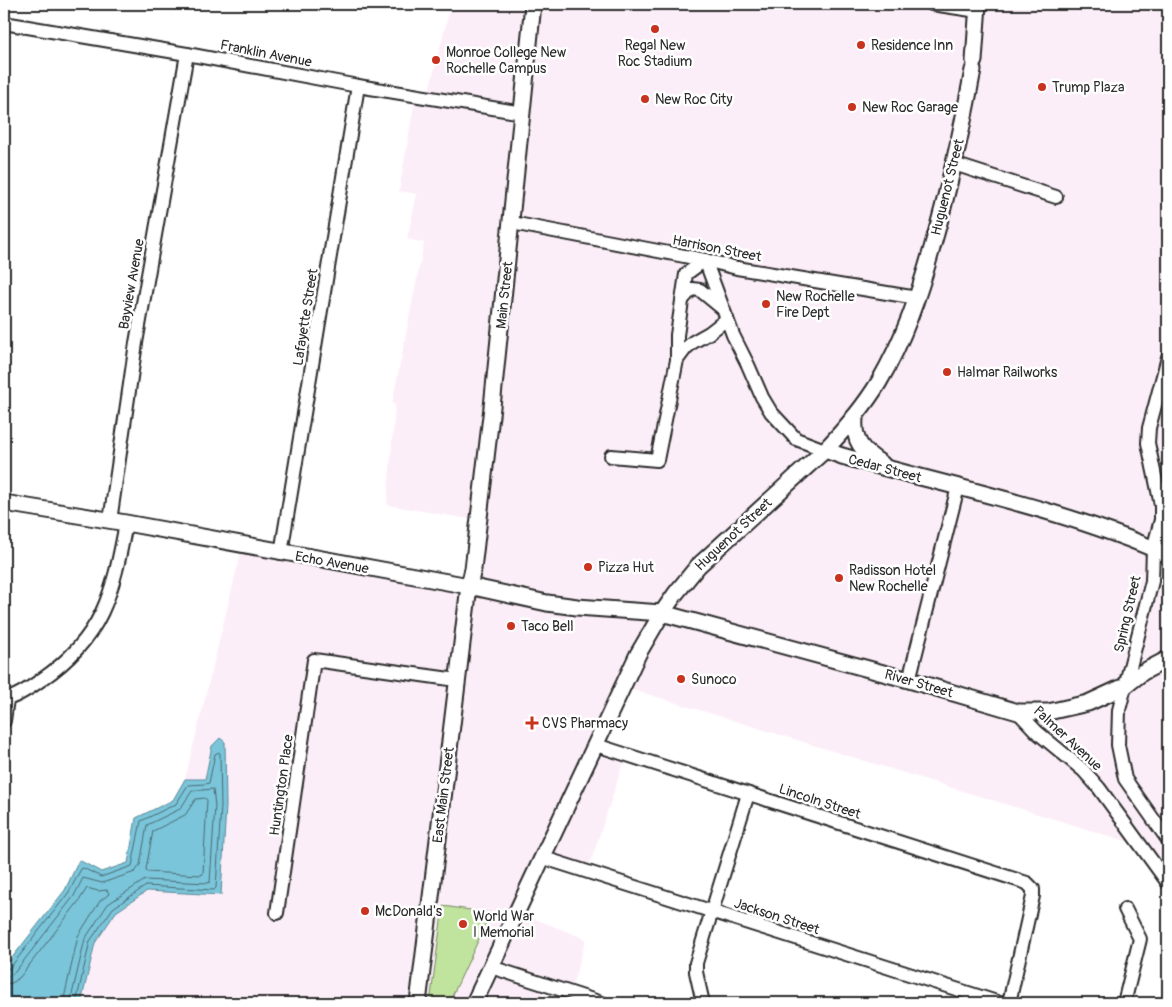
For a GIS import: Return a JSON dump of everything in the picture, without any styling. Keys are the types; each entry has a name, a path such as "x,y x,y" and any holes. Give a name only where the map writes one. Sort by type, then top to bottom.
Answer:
{"main road":[{"name":"Main Street","path":"469,586 483,494 533,4"},
{"name":"Huguenot Street","path":"474,1003 544,858 638,654 662,613 686,580 712,551 825,450 856,416 896,351 917,298 954,164 974,66 978,7"},
{"path":"856,416 854,428 860,447 868,455 891,470"},
{"name":"Cedar Street","path":"825,450 1086,524 1168,555"},
{"name":"Echo Avenue","path":"4,503 126,523 281,553 469,586 547,603 662,613"},
{"name":"East Main Street","path":"418,1003 469,586"},
{"name":"River Street","path":"662,613 909,680 1018,712 1048,712 1096,700 1125,686 1143,672 1168,659"}],"street":[{"path":"932,4 978,7"},
{"name":"Franklin Avenue","path":"4,23 187,54 358,86 523,113"},
{"name":"Bayview Avenue","path":"110,521 136,343 187,54"},
{"name":"Lafayette Street","path":"281,553 358,86"},
{"path":"954,164 1056,197"},
{"name":"Harrison Street","path":"512,224 705,260 737,268 917,298"},
{"path":"611,456 657,460 677,360 677,335 686,274 705,260"},
{"name":"Cedar Street","path":"705,260 762,398 771,412 796,438 825,450"},
{"path":"677,360 686,348 709,333 726,314 700,290 692,289 683,299"},
{"name":"Spring Street","path":"1125,686 1152,581 1153,549 1161,520 1161,505 1149,456 1148,444 1149,428 1168,357"},
{"path":"909,680 958,487"},
{"path":"4,721 5,700 28,689 54,671 77,650 90,634 112,590 126,523"},
{"name":"Huntington Place","path":"277,913 314,660 457,680"},
{"name":"Palmer Avenue","path":"1125,686 1119,710 1118,745 1125,779 1168,840"},
{"name":"Palmer Avenue","path":"1018,712 1036,732 1083,770 1099,788 1123,818 1168,883"},
{"name":"Lincoln Street","path":"596,745 1027,883 1033,889 1033,896 1009,1003"},
{"path":"703,1003 696,972 696,963 748,794"},
{"name":"Jackson Street","path":"544,858 1000,1003"},
{"path":"1124,1003 1140,940 1125,909"},
{"path":"492,967 602,1003"}],"shaded area":[{"path":"451,4 1160,4 1168,36 1168,893 1135,844 621,686 592,745 625,758 589,867 544,852 515,911 586,939 571,990 546,981 539,1003 81,1003 95,943 116,912 147,891 221,895 226,806 225,742 212,746 205,779 185,779 243,544 465,583 475,520 387,505 395,405 392,404 424,243 407,239 417,194 399,191 416,93 428,94"}],"green space":[{"path":"443,906 491,913 449,1003 430,1003"}],"water":[{"path":"220,738 225,742 226,806 221,895 147,891 116,912 95,943 81,1003 4,1003 4,968 65,890 79,860 101,872 128,863 136,818 173,800 185,779 205,779 212,746"}],"place":[{"name":"Regal New Roc Stadium","path":"655,29"},
{"name":"Residence Inn","path":"861,45"},
{"name":"Monroe College New Rochelle Campus","path":"436,60"},
{"name":"Trump Plaza","path":"1042,87"},
{"name":"New Roc City","path":"645,99"},
{"name":"New Roc Garage","path":"852,107"},
{"name":"New Rochelle Fire Dept","path":"766,304"},
{"name":"Halmar Railworks","path":"947,372"},
{"name":"Pizza Hut","path":"588,567"},
{"name":"Radisson Hotel New Rochelle","path":"839,578"},
{"name":"Taco Bell","path":"511,626"},
{"name":"Sunoco","path":"681,679"},
{"name":"CVS Pharmacy","path":"532,723"},
{"name":"McDonald's","path":"365,911"},
{"name":"World War I Memorial","path":"463,924"}]}
